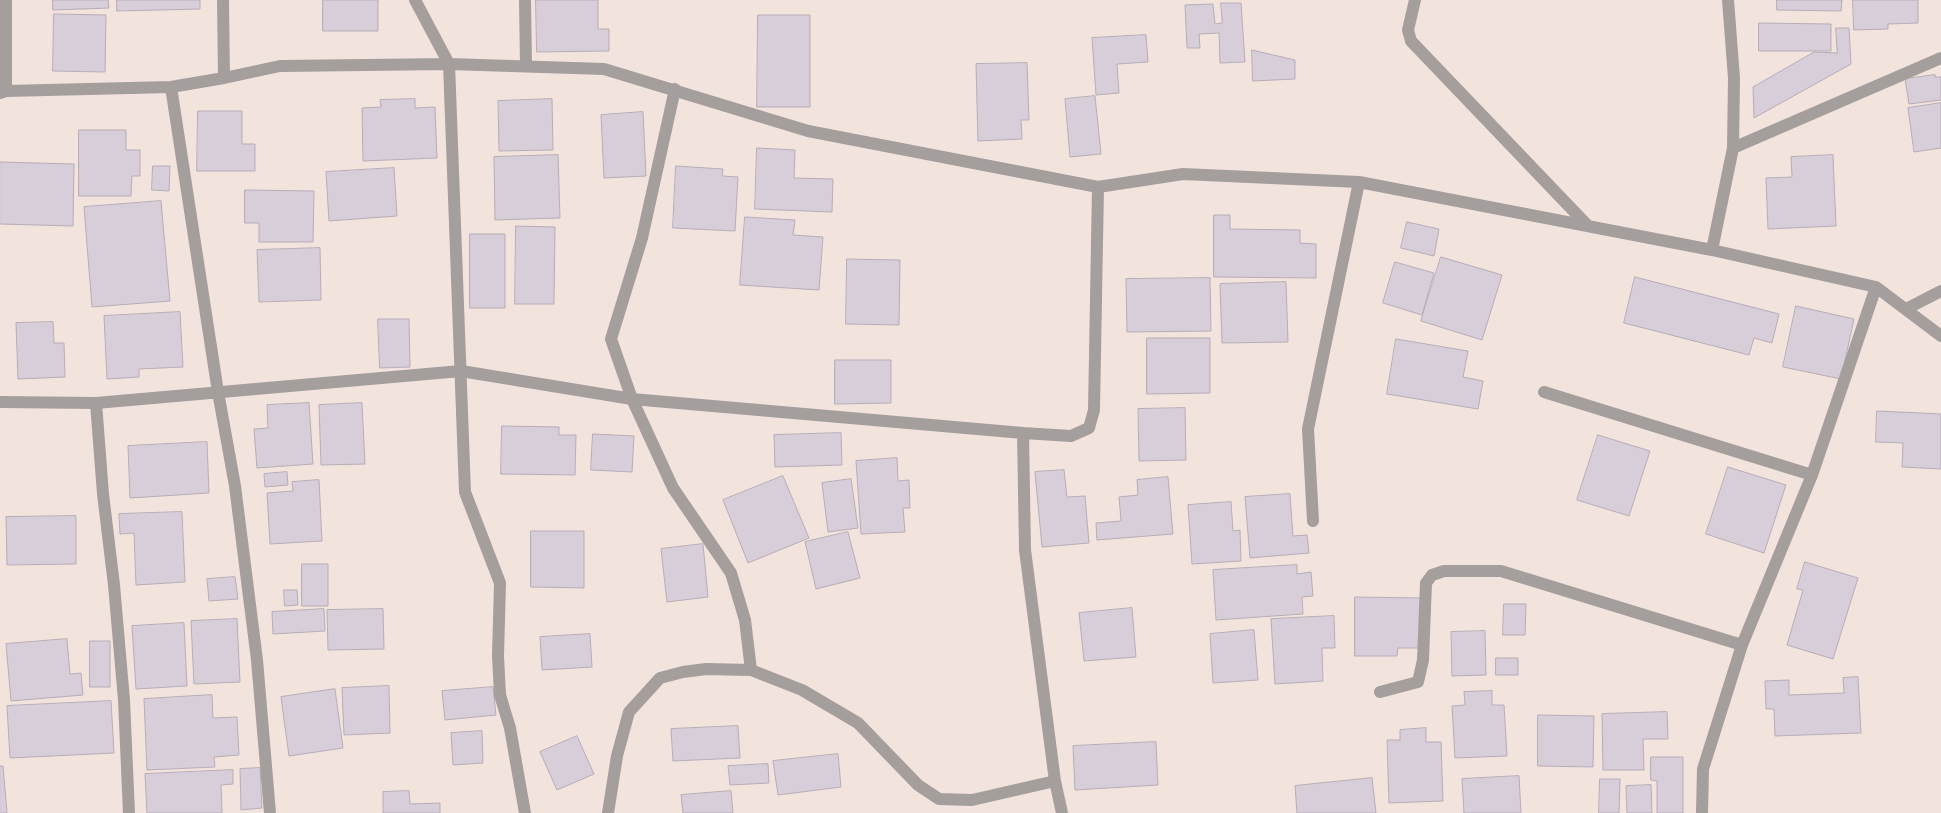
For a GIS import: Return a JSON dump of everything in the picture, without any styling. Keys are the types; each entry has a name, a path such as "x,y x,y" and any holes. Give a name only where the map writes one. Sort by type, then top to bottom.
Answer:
{"street":[{"path":"6,0 3,92 171,87 280,66 449,64 604,69 675,89 808,131 1098,187 1183,174 1358,182 1712,250 1876,287 1941,336"},
{"path":"223,0 224,78"},
{"path":"415,0 449,64 465,492 500,583 498,656 500,695 510,728 525,813"},
{"path":"526,0 526,65"},
{"path":"1415,0 1408,30 1411,41 1588,226"},
{"path":"1712,250 1732,148 1734,78 1728,0"},
{"path":"1732,148 1941,58"},
{"path":"171,87 218,392 235,486 256,650 270,813"},
{"path":"675,89 642,238 611,339 632,398 673,488 731,573 745,620 751,670"},
{"path":"1314,521 1308,429 1358,182"},
{"path":"0,402 96,404 461,371 632,398 1071,436 1089,428 1094,410 1098,187"},
{"path":"1702,813 1703,769 1742,646 1812,475 1876,287"},
{"path":"1906,309 1941,291"},
{"path":"1544,392 1812,475"},
{"path":"96,404 103,494 114,585 124,700 130,813"},
{"path":"1023,433 1025,550 1055,781 1062,813"},
{"path":"1380,692 1418,682 1423,660 1426,584 1432,575 1444,571 1501,571 1742,646"},
{"path":"608,813 617,756 630,712 660,678 706,669 751,670 802,690 858,723 918,785 939,799 972,800 1055,781"}],"building":[{"path":"53,0 108,0 109,8 53,10"},
{"path":"117,0 200,0 200,9 117,11"},
{"path":"323,0 378,0 378,31 323,31"},
{"path":"536,0 598,0 598,29 609,29 609,51 537,52"},
{"path":"1777,0 1842,0 1841,11 1777,10"},
{"path":"1853,0 1918,0 1918,23 1888,24 1888,29 1854,30"},
{"path":"1221,3 1241,3 1245,62 1220,63 1219,33 1199,34 1200,48 1187,48 1185,5 1213,4 1215,24 1222,23"},
{"path":"54,14 106,15 105,72 53,71"},
{"path":"758,15 810,15 810,107 757,107"},
{"path":"1759,23 1831,24 1831,51 1759,51"},
{"path":"1836,28 1849,28 1851,64 1754,118 1753,87 1814,52 1837,53"},
{"path":"1146,35 1148,62 1117,64 1119,93 1096,95 1092,38"},
{"path":"1252,50 1295,60 1295,79 1253,81"},
{"path":"1027,63 1029,120 1021,120 1022,139 978,141 976,64"},
{"path":"1935,75 1935,77 1941,77 1941,100 1909,104 1905,79"},
{"path":"1095,96 1101,154 1070,157 1065,99"},
{"path":"415,99 415,108 435,107 437,158 363,161 362,108 381,107 380,100"},
{"path":"552,99 553,150 499,151 498,101"},
{"path":"1941,103 1941,148 1914,152 1908,108"},
{"path":"198,111 242,111 242,144 255,144 255,171 197,171"},
{"path":"643,112 646,176 604,178 601,115"},
{"path":"79,130 126,130 126,150 140,150 140,176 132,176 131,196 79,196"},
{"path":"757,148 795,150 794,178 833,179 832,212 755,209"},
{"path":"558,155 560,218 495,220 494,157"},
{"path":"1833,155 1836,226 1768,229 1766,178 1792,177 1791,157"},
{"path":"0,162 74,164 73,226 0,224"},
{"path":"153,166 170,166 169,191 152,190"},
{"path":"676,166 723,169 722,176 738,177 735,231 673,228"},
{"path":"394,168 397,216 329,221 326,172"},
{"path":"245,190 314,191 313,242 259,242 259,223 245,223"},
{"path":"161,201 170,301 92,307 84,207"},
{"path":"1214,215 1230,215 1230,229 1300,230 1300,243 1316,244 1316,278 1214,277"},
{"path":"745,217 795,220 793,235 823,237 819,290 740,285"},
{"path":"1407,222 1439,229 1434,256 1401,248"},
{"path":"516,226 555,227 554,304 515,304"},
{"path":"470,234 505,234 505,308 470,308"},
{"path":"320,248 321,300 259,302 257,250"},
{"path":"1441,257 1502,275 1482,340 1421,321"},
{"path":"847,259 900,260 899,325 846,324"},
{"path":"1395,262 1434,273 1422,315 1383,303"},
{"path":"1635,277 1779,314 1772,343 1754,338 1749,355 1624,323"},
{"path":"1210,278 1211,331 1127,332 1126,279"},
{"path":"1286,282 1288,342 1222,343 1220,284"},
{"path":"1796,306 1854,319 1841,379 1783,367"},
{"path":"180,312 183,367 139,369 139,377 107,379 104,316"},
{"path":"378,319 409,319 410,367 380,368"},
{"path":"53,322 54,343 64,343 65,377 18,379 16,323"},
{"path":"1147,338 1210,338 1210,393 1147,394"},
{"path":"1396,339 1468,351 1463,377 1483,381 1478,409 1387,394"},
{"path":"835,360 891,360 891,403 835,404"},
{"path":"309,403 313,464 257,468 254,429 268,428 267,405"},
{"path":"362,403 365,464 321,465 319,405"},
{"path":"1185,408 1186,460 1139,461 1138,409"},
{"path":"1877,411 1941,414 1941,469 1902,467 1903,443 1876,442"},
{"path":"502,426 559,427 559,435 576,435 575,475 501,474"},
{"path":"841,433 842,465 775,467 774,435"},
{"path":"593,434 634,436 632,472 591,470"},
{"path":"1598,435 1650,451 1629,516 1577,500"},
{"path":"207,442 209,493 130,498 128,446"},
{"path":"897,458 898,481 909,480 910,508 903,508 905,532 861,534 856,461"},
{"path":"1728,467 1786,485 1764,553 1706,534"},
{"path":"1064,470 1067,497 1085,496 1089,543 1042,547 1035,472"},
{"path":"287,472 288,485 265,487 264,474"},
{"path":"783,476 809,538 748,563 723,500"},
{"path":"1168,477 1173,534 1097,540 1096,523 1121,521 1119,497 1138,495 1137,480"},
{"path":"851,479 858,528 828,532 822,483"},
{"path":"319,480 322,541 270,544 267,493 293,491 292,482"},
{"path":"1290,494 1293,536 1307,535 1309,553 1250,558 1245,497"},
{"path":"1231,502 1233,531 1240,530 1241,561 1192,564 1188,505"},
{"path":"182,512 185,582 136,585 134,533 120,534 119,514"},
{"path":"76,516 76,564 7,565 6,517"},
{"path":"531,531 584,531 584,588 531,587"},
{"path":"848,532 860,578 816,589 805,542"},
{"path":"703,544 708,597 667,602 661,549"},
{"path":"1805,562 1858,578 1833,659 1787,645 1803,590 1797,589"},
{"path":"302,564 328,564 328,606 302,606"},
{"path":"1297,565 1297,574 1311,572 1313,596 1302,597 1303,614 1216,620 1213,570"},
{"path":"235,577 238,599 209,601 207,579"},
{"path":"284,590 297,590 298,605 285,606"},
{"path":"1355,597 1424,598 1423,648 1398,648 1397,656 1355,656"},
{"path":"1504,604 1526,604 1525,635 1503,635"},
{"path":"1132,608 1136,657 1084,661 1079,613"},
{"path":"324,609 325,631 273,634 272,612"},
{"path":"383,609 384,649 328,650 327,610"},
{"path":"1334,616 1335,648 1322,648 1323,681 1275,684 1271,619"},
{"path":"237,619 240,682 194,684 191,621"},
{"path":"184,623 187,686 136,689 132,626"},
{"path":"1254,630 1258,680 1213,683 1210,634"},
{"path":"1485,631 1486,675 1452,676 1451,632"},
{"path":"590,634 592,667 542,670 540,637"},
{"path":"67,639 70,674 81,673 83,695 11,701 6,644"},
{"path":"90,641 110,641 110,687 90,687"},
{"path":"1496,658 1518,658 1518,675 1496,675"},
{"path":"1858,677 1861,733 1775,736 1774,709 1766,709 1765,681 1789,680 1789,695 1844,693 1843,678"},
{"path":"389,686 390,733 344,735 342,688"},
{"path":"493,687 496,715 445,720 442,691"},
{"path":"335,689 343,748 289,756 281,697"},
{"path":"1492,691 1492,705 1504,705 1507,756 1455,758 1452,706 1465,705 1464,692"},
{"path":"212,695 213,718 237,717 239,755 214,757 215,767 147,770 144,699"},
{"path":"111,701 114,753 10,758 7,706"},
{"path":"1667,712 1668,739 1643,739 1644,770 1603,770 1602,714"},
{"path":"1538,715 1594,716 1593,767 1538,766"},
{"path":"738,726 740,758 673,761 671,729"},
{"path":"1426,728 1426,742 1441,742 1443,801 1389,803 1387,740 1400,740 1400,730"},
{"path":"482,731 483,763 453,765 451,733"},
{"path":"577,736 594,774 557,790 540,752"},
{"path":"1156,742 1158,785 1075,790 1073,746"},
{"path":"838,754 841,787 778,795 773,761"},
{"path":"1651,757 1683,757 1683,813 1657,813 1657,781 1651,780"},
{"path":"768,764 769,783 730,785 728,766"},
{"path":"0,766 3,766 7,813 0,813"},
{"path":"260,768 262,808 241,810 240,769"},
{"path":"233,770 233,784 221,785 222,813 147,813 145,774"},
{"path":"1519,776 1521,813 1464,813 1462,779"},
{"path":"1372,778 1376,813 1297,813 1295,786"},
{"path":"1600,779 1620,779 1619,813 1599,813"},
{"path":"1651,785 1652,813 1627,813 1626,786"},
{"path":"409,791 410,804 440,803 440,813 383,813 383,792"},
{"path":"731,791 733,813 683,813 681,795"}]}
